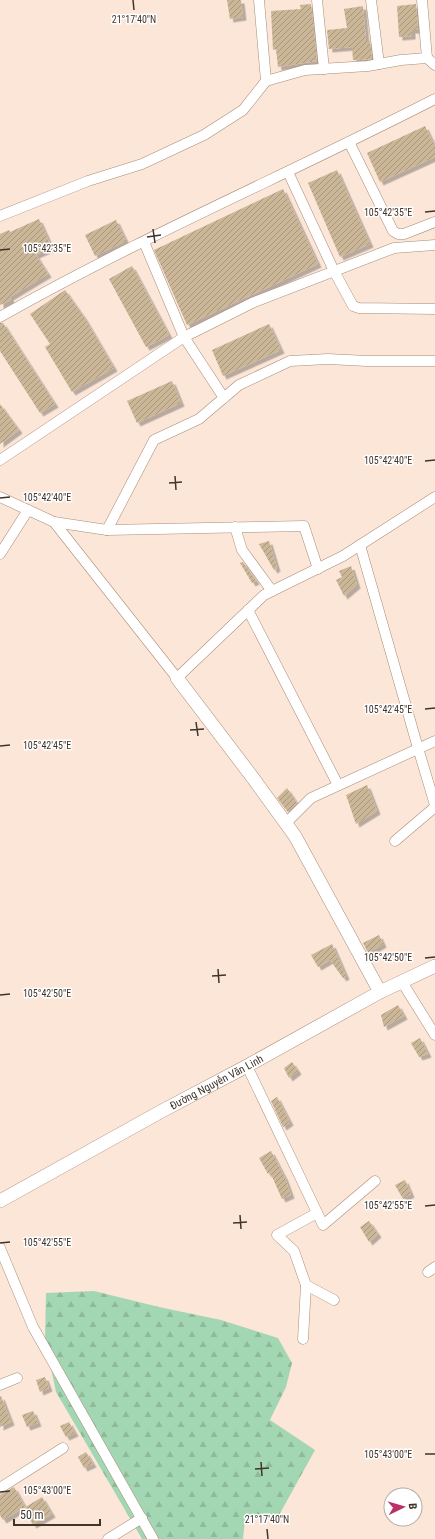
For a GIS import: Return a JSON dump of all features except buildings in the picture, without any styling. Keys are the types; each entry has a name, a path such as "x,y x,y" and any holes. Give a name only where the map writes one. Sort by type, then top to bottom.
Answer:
{"street":[{"path":"259,0 266,81"},
{"path":"317,0 324,69"},
{"path":"371,0 378,64"},
{"path":"0,216 88,181 142,164 204,135 243,110 266,81 305,70 431,61 422,0"},
{"path":"0,317 57,285 435,99"},
{"path":"349,142 393,231 398,234 404,234 435,222"},
{"path":"288,172 334,271 353,306 359,308 435,309"},
{"path":"144,242 184,337 224,398"},
{"path":"0,460 184,337 252,303 394,248 435,245"},
{"path":"107,530 154,440 199,419 239,386 290,361 328,359 367,361 435,361"},
{"path":"0,497 54,522 107,530 304,526 318,568"},
{"path":"177,678 264,595 344,556 435,497"},
{"path":"0,554 28,510"},
{"path":"54,522 177,678 286,823 295,836 380,992"},
{"path":"235,527 242,550 272,591"},
{"path":"360,545 435,806 395,841"},
{"path":"248,610 338,785"},
{"path":"286,823 311,798 435,741"},
{"name":"Đường Nguyễn Văn Linh","path":"1,1196 247,1066 380,992 435,966"},
{"path":"402,982 435,1035"},
{"path":"247,1066 323,1225 374,1182"},
{"path":"303,1339 306,1285 294,1251 277,1235 317,1213"},
{"path":"0,1248 34,1327 153,1539"},
{"path":"306,1285 334,1300"},
{"path":"0,1385 17,1378"},
{"path":"0,1488 63,1448"},
{"path":"108,1539 142,1518"}],"green space":[{"path":"94,1291 221,1320 278,1338 292,1363 286,1387 270,1420 315,1450 278,1517 245,1518 243,1539 142,1539 56,1392 45,1340 46,1293"}]}
